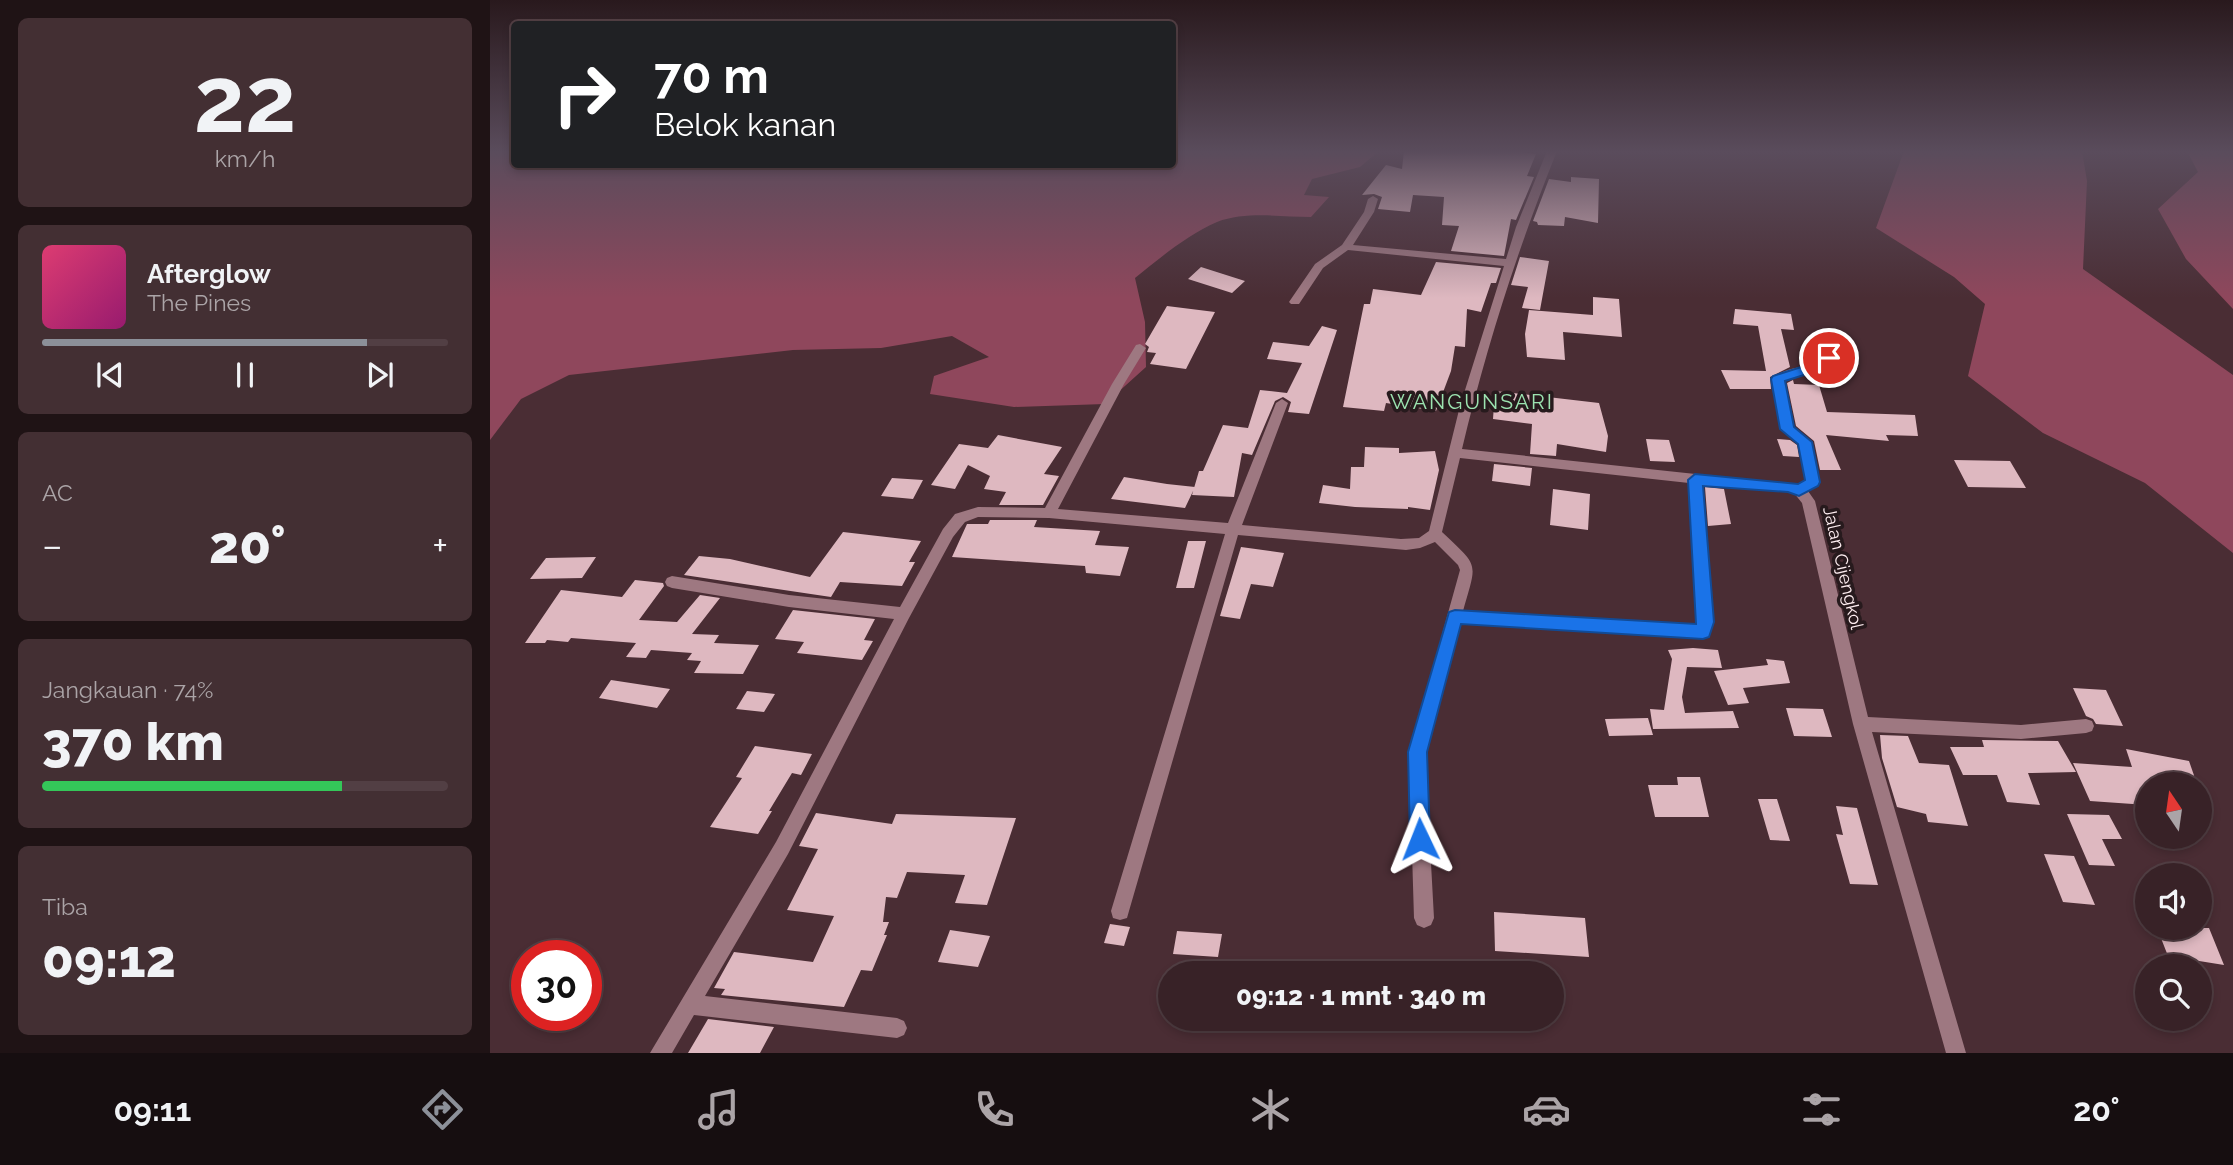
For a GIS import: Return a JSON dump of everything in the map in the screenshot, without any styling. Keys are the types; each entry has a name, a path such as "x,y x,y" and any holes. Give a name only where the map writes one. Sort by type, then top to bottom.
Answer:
{"street":[{"path":"1295,302 1319,266 1346,247 1373,200"},
{"path":"660,1053 782,848 904,614 960,518 978,512 1049,513 1414,544 1430,540 1435,533 1466,406 1521,227 1532,200"},
{"path":"1346,247 1510,263"},
{"path":"1456,453 1799,490 1813,482 1805,442 1788,429 1778,379 1821,365 1834,352 1836,346"},
{"path":"1049,513 1140,348"},
{"path":"1120,911 1233,529 1282,403"},
{"path":"1455,617 1703,632 1706,622 1695,480"},
{"name":"Jalan Cijengkol","path":"1799,490 1808,502 1861,724 1956,1053"},
{"path":"1424,918 1417,752 1467,570 1465,562 1435,533"},
{"path":"672,582 789,601 904,614"},
{"path":"1861,724 2021,732 2086,726"},
{"path":"689,1004 897,1028"}],"shaded area":[{"path":"490,200 1326,200 1311,217 1252,216 1217,222 1184,240 1135,278 1145,322 1146,367 1105,404 1014,407 930,394 934,376 989,357 952,336 881,348 793,350 569,375 521,399 490,440"},
{"path":"1886,200 2086,200 2083,269 2233,375 2233,553 2145,483 2043,433 1968,376 1985,304 1954,277 1876,228"},
{"path":"2168,200 2233,200 2233,309 2186,259 2158,209"}],"building":[{"path":"1381,200 1412,200 1410,212 1378,209"},
{"path":"1444,200 1524,200 1516,220 1511,219 1504,256 1451,251 1459,226 1442,225"},
{"path":"1541,200 1599,200 1598,223 1565,217 1564,226 1538,225 1533,221"},
{"path":"1520,257 1549,261 1540,310 1522,308 1528,287 1511,285"},
{"path":"1436,262 1501,268 1496,283 1491,283 1481,312 1467,309 1465,347 1455,346 1451,371 1436,411 1386,403 1384,411 1343,407 1364,304 1370,304 1373,289 1421,295"},
{"path":"1201,267 1245,281 1232,293 1188,279"},
{"path":"1593,297 1619,299 1622,337 1563,332 1565,360 1527,357 1525,334 1529,310 1593,315"},
{"path":"1167,306 1215,312 1186,369 1150,364 1156,353 1147,352 1149,347 1145,344"},
{"path":"1735,309 1791,314 1794,330 1781,329 1790,367 1770,377 1771,389 1730,389 1721,370 1766,371 1758,326 1733,324"},
{"path":"1322,326 1337,330 1309,414 1288,412 1291,402 1283,397 1275,401 1252,455 1242,453 1234,497 1192,495 1199,471 1203,471 1223,425 1248,428 1260,390 1287,393 1302,363 1267,359 1273,342 1309,346"},
{"path":"1793,380 1794,384 1819,385 1827,412 1915,415 1918,436 1886,435 1889,441 1826,435 1841,470 1820,470 1814,441 1796,426 1787,383"},
{"path":"1495,391 1599,403 1608,436 1606,452 1557,444 1556,456 1530,454 1532,424 1493,419"},
{"path":"998,435 1062,447 1044,474 1059,476 1043,505 999,505 1006,492 984,489 990,476 968,465 955,489 931,485 959,444 988,448"},
{"path":"1646,439 1669,440 1675,462 1650,461"},
{"path":"1777,439 1790,440 1797,445 1799,457 1783,456"},
{"path":"1365,447 1399,448 1399,453 1435,451 1439,470 1430,510 1319,503 1323,485 1350,489 1351,467 1364,467"},
{"path":"1954,460 2010,461 2026,488 1968,487"},
{"path":"1494,464 1532,468 1530,486 1492,481"},
{"path":"1124,477 1195,487 1185,508 1111,499"},
{"path":"892,478 923,480 913,499 881,496"},
{"path":"1705,487 1724,489 1731,524 1708,526"},
{"path":"1553,489 1590,494 1588,530 1550,525"},
{"path":"990,520 1037,520 1034,527 1100,531 1095,545 1129,547 1120,576 1086,573 1085,566 952,557 967,524 988,524"},
{"path":"843,532 921,541 909,562 915,562 902,586 840,582 831,597 684,575 699,556 730,559 810,577"},
{"path":"1188,541 1206,541 1194,588 1176,588"},
{"path":"1241,547 1284,553 1273,587 1251,584 1240,619 1220,616"},
{"path":"596,557 582,578 530,579 546,558"},
{"path":"635,580 663,583 664,586 639,620 677,622 700,595 720,598 692,634 719,635 714,643 759,645 743,674 694,673 701,661 687,660 692,653 651,650 646,658 626,657 636,643 571,638 568,642 547,640 545,643 525,643 561,590 622,597"},
{"path":"793,610 875,619 864,640 873,641 862,660 797,653 804,642 775,639"},
{"path":"1668,650 1718,650 1722,668 1687,667 1682,697 1685,713 1733,711 1739,728 1653,729 1650,709 1664,710 1672,659"},
{"path":"1766,659 1784,661 1790,683 1743,688 1749,703 1728,705 1714,671 1768,665"},
{"path":"611,680 670,689 657,708 599,698"},
{"path":"2073,688 2106,690 2123,726 2096,724 2086,716"},
{"path":"747,691 775,694 764,712 736,709"},
{"path":"1786,708 1823,709 1832,737 1794,736"},
{"path":"1648,718 1653,735 1609,736 1605,719"},
{"path":"1880,735 1908,736 1919,763 1949,765 1968,826 1928,822 1926,814 1897,807 1882,758"},
{"path":"1982,740 2058,741 2076,772 2028,773 2040,805 2007,802 1997,775 1963,775 1950,747 1984,747"},
{"path":"755,746 812,754 801,775 792,773 758,834 710,827 742,778 736,777"},
{"path":"2126,749 2189,761 2193,772 2135,772 2135,804 2090,801 2073,763 2132,767"},
{"path":"1677,777 1700,777 1709,817 1655,817 1648,785 1678,785"},
{"path":"1758,799 1777,799 1790,841 1770,840"},
{"path":"1836,806 1857,808 1878,885 1850,884 1836,834 1843,835"},
{"path":"816,813 892,824 896,814 1016,818 987,905 955,903 965,875 907,872 897,898 886,897 883,922 889,922 884,935 887,935 872,971 861,970 844,1007 721,995 725,989 714,988 734,952 813,962 834,916 787,910 818,849 799,846"},
{"path":"2067,814 2109,815 2122,839 2102,839 2115,866 2089,865"},
{"path":"2044,854 2074,856 2095,905 2063,902"},
{"path":"1494,912 1585,918 1589,957 1495,951"},
{"path":"1110,924 1130,927 1124,946 1104,943"},
{"path":"950,930 990,936 978,967 938,962"},
{"path":"1177,931 1222,934 1218,957 1173,954"},
{"path":"2212,935 2224,965 2212,963 2212,954 2167,954 2162,940 2212,940"},
{"path":"708,1019 774,1027 760,1053 688,1053"}],"district":[{"name":"WANGUNSARI","path":"1472,402"}],"route":[{"path":"1420,839 1417,752 1455,617 1703,632 1706,622 1695,480 1799,490 1813,482 1805,442 1788,431 1778,393 1778,379 1821,365 1829,358"}]}
